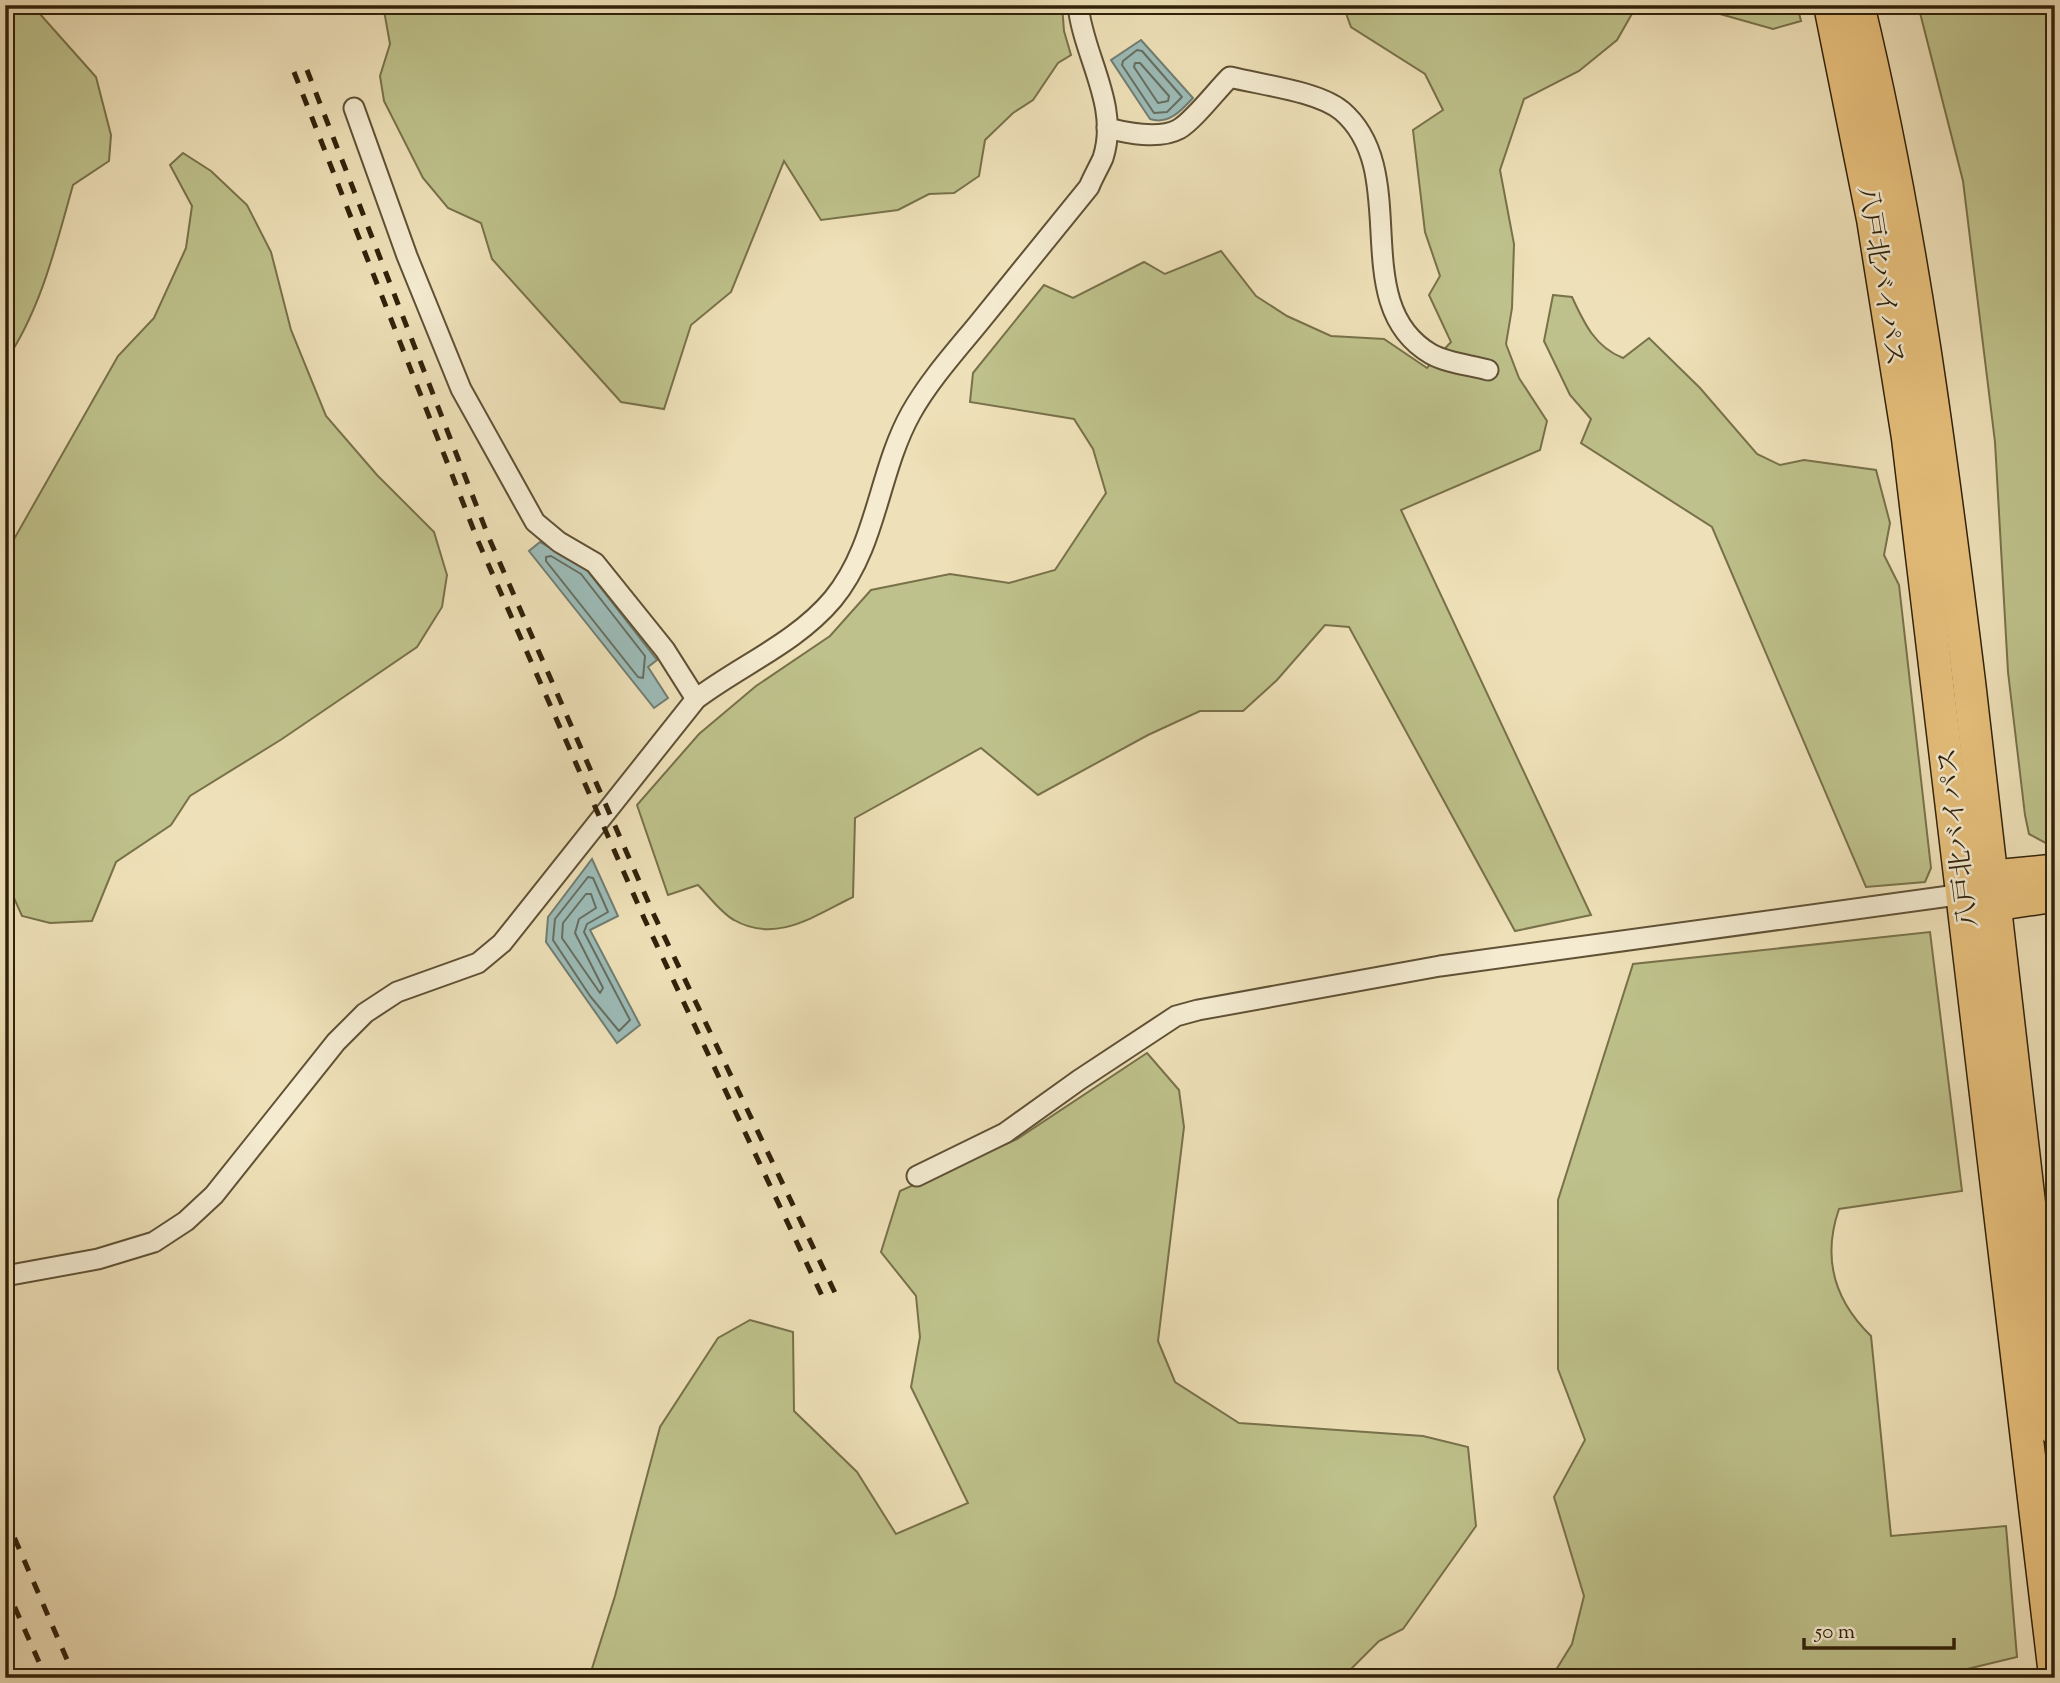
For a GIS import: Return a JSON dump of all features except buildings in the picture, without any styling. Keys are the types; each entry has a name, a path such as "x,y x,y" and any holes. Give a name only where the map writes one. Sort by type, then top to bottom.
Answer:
{"highway":[{"name":"八戸北バイパス","path":"1830,5 1874,219 1984,892 2055,1429"},
{"name":"八戸北バイパス","path":"1858,5 1896,174 1944,476 2055,1675"},
{"path":"1984,892 2055,872"},
{"path":"1984,892 2055,894"}],"street":[{"path":"5,1276 120,1252 154,1242 186,1221 214,1195 336,1042 365,1013 397,992 478,962 502,943 696,699 728,675 795,636 834,598 861,552 888,465 910,413 935,376 1089,187 1103,157 1107,128 1102,89 1080,24 1078,5"},
{"path":"1107,128 1126,133 1159,134 1179,129 1230,78 1313,97 1341,110 1358,130 1378,186 1385,283 1392,306 1410,338 1433,355 1488,370"},
{"path":"354,108 407,256 461,389 536,522 559,542 595,563 665,650 696,699"},
{"path":"917,1176 1004,1133 1177,1016 1198,1010 1440,966 1984,892"}],"green space":[{"path":"5,5 32,5 96,77 111,135 109,161 73,185 38,299 18,342 5,362"},
{"path":"383,5 1062,5 1064,31 1071,55 1058,63 1033,100 1013,113 985,140 979,176 954,193 929,194 898,210 821,220 784,161 731,292 691,325 664,409 621,402 492,259 481,223 448,208 423,178 384,101 380,76 390,44"},
{"path":"1343,5 1637,5 1617,40 1579,71 1524,99 1500,170 1514,244 1512,308 1506,344 1519,378 1547,421 1540,450 1401,510 1591,915 1515,931 1349,627 1325,625 1277,680 1243,711 1200,711 1148,735 1038,795 981,748 855,818 853,897 795,925 765,929 750,927 724,913 698,885 668,895 637,805 699,734 756,686 830,636 871,590 950,574 1009,583 1055,570 1106,493 1093,449 1074,419 970,402 973,373 1044,285 1073,298 1144,262 1165,274 1221,251 1256,296 1287,316 1331,336 1384,339 1427,368 1451,342 1429,295 1440,276 1425,232 1413,130 1443,110 1425,74 1351,27"},
{"path":"1688,5 1797,5 1801,21 1773,29"},
{"path":"1918,5 2055,5 2055,848 2029,834 2025,815 2008,672 1995,442 1963,181"},
{"path":"183,153 211,171 247,205 271,252 291,330 326,416 377,475 434,532 447,575 442,607 417,647 282,739 190,796 171,825 116,862 92,921 50,923 22,916 5,878 5,555 118,356 154,318 186,248 192,206 170,165"},
{"path":"1553,295 1572,297 1586,325 1598,341 1623,358 1649,338 1700,388 1757,454 1780,465 1804,460 1876,470 1890,523 1884,555 1899,585 1931,868 1925,882 1866,887 1712,527 1581,443 1591,419 1570,395 1544,341"},
{"path":"1930,932 1962,1191 1839,1209 1834,1227 1832,1261 1840,1293 1858,1322 1871,1336 1891,1536 2006,1526 2017,1657 1930,1678 1551,1678 1572,1644 1584,1596 1554,1497 1585,1440 1558,1369 1558,1200 1633,964"},
{"path":"1147,1053 1179,1090 1184,1127 1158,1341 1175,1382 1239,1423 1423,1436 1468,1447 1476,1526 1403,1629 1379,1641 1342,1678 589,1678 615,1596 660,1427 718,1338 750,1320 793,1332 794,1411 857,1472 896,1534 968,1503 911,1387 920,1337 916,1296 881,1252 900,1191 1017,1139"}],"water":[{"path":"1141,40 1193,98 1179,112 1163,120 1150,119 1111,60"},
{"path":"540,542 586,569 657,660 648,667 668,698 654,708 529,551"},
{"path":"592,859 618,916 590,930 640,1025 617,1043 546,942 548,917"}],"railway":[{"path":"307,70 489,538 654,915 837,1297"},
{"path":"294,72 478,541 644,918 824,1300"},
{"path":"5,1516 75,1678"},
{"path":"5,1585 46,1678"}]}
